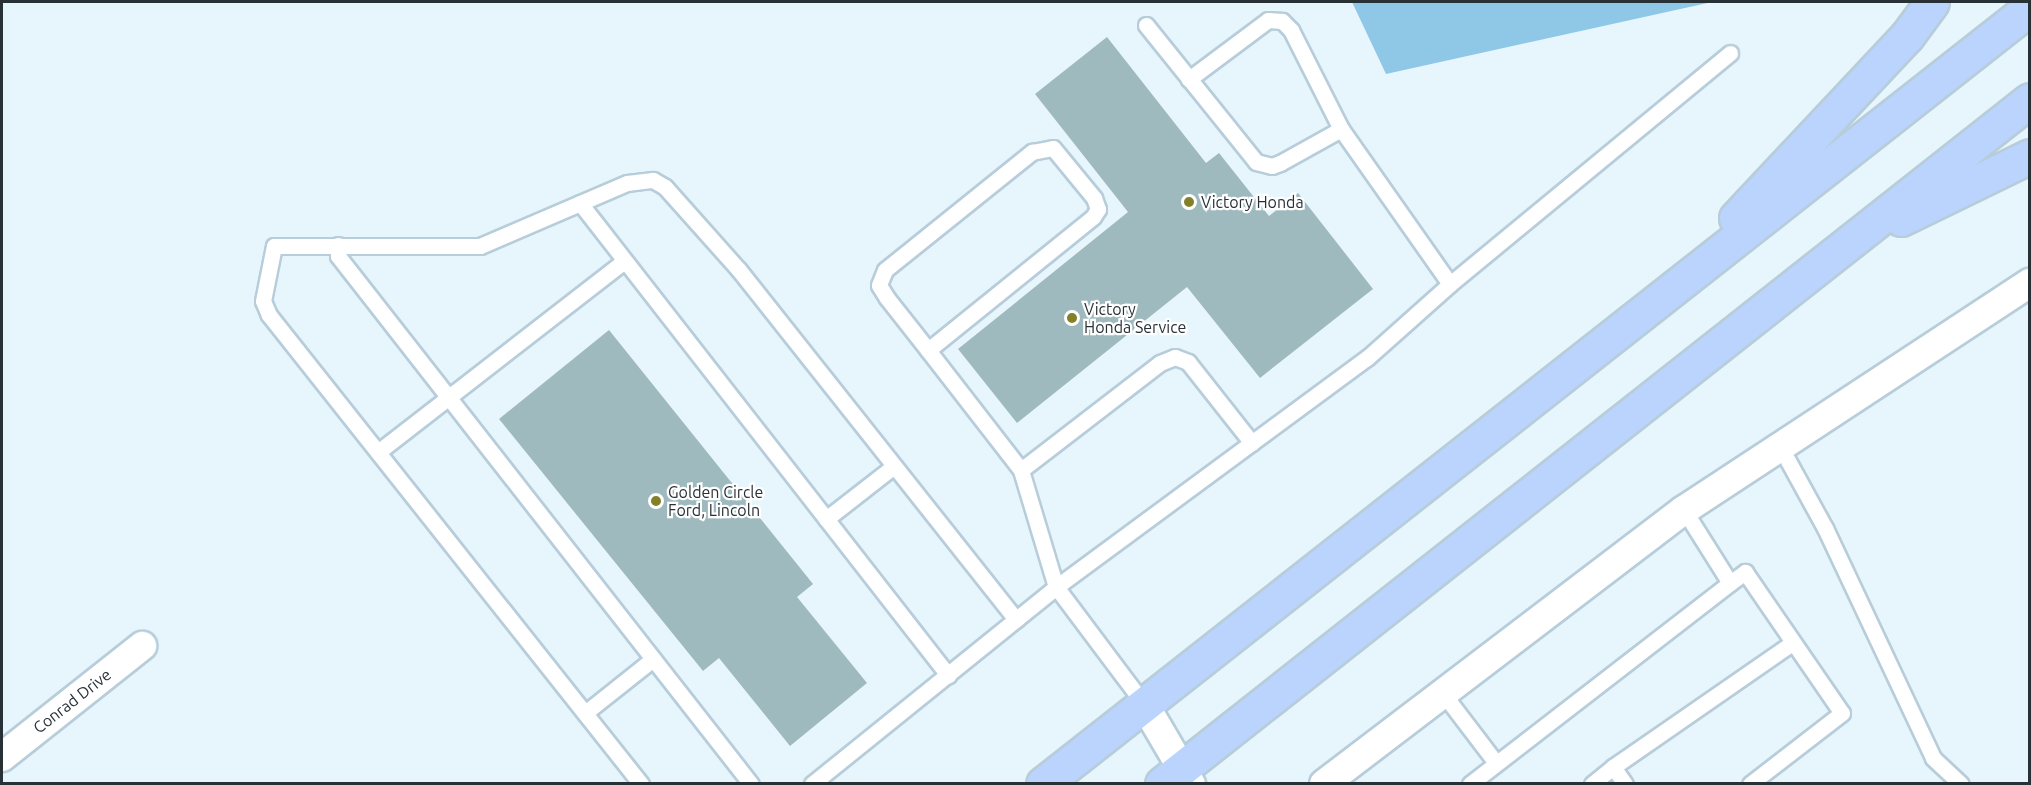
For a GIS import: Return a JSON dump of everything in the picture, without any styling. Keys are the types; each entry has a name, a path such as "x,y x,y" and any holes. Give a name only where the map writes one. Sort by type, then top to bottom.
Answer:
{"highway":[{"path":"1662,298 1907,36 1932,2"},
{"path":"1043,783 2030,8"},
{"path":"1178,779 2030,100"},
{"path":"1845,246 2030,156"}],"street":[{"path":"1324,783 1684,510 2030,283"},
{"name":"Conrad Drive","path":"2,757 142,646"},
{"path":"1144,704 1178,779"}],"lane":[{"path":"1190,79 1269,20 1282,21 1291,30 1341,129 1450,284"},
{"path":"1146,25 1263,165 1281,163 1341,129"},
{"path":"812,783 1056,587 1367,358 1450,284 1731,53"},
{"path":"928,350 1093,217 1098,209 1094,198 1053,148 1032,152 879,277 887,298 1021,470 1056,587 1144,704"},
{"path":"641,783 269,315 263,301 274,246 480,246 627,183 653,180 665,187 739,270 1016,620"},
{"path":"580,203 623,262 948,675"},
{"path":"338,245 338,256 751,783"},
{"path":"378,452 623,262"},
{"path":"1021,470 1160,363 1175,357 1188,362 1252,443"},
{"path":"1781,448 1825,528 1933,758 1961,783"},
{"path":"826,519 894,466"},
{"path":"1684,510 1730,583"},
{"path":"1470,783 1744,572 1842,713 1750,783"},
{"path":"1592,783 1792,643"},
{"path":"585,713 653,659"},
{"path":"1442,692 1496,763"},
{"path":"1613,767 1625,783"}],"shaded area":[{"path":"1352,2 1712,2 1386,74"}],"building":[{"name":"Victory Honda","path":"1107,37 1206,163 1219,153 1269,216 1298,193 1373,289 1260,378 1187,287 1017,423 958,349 1128,212 1035,94"},
{"name":"Golden Circle Ford, Lincoln","path":"609,330 813,584 797,597 867,683 790,746 719,658 703,671 499,419"}],"place":[{"name":"Victory Honda","path":"1189,202"},
{"name":"Victory Honda Service","path":"1072,318"},
{"name":"Golden Circle Ford, Lincoln","path":"656,501"}]}
